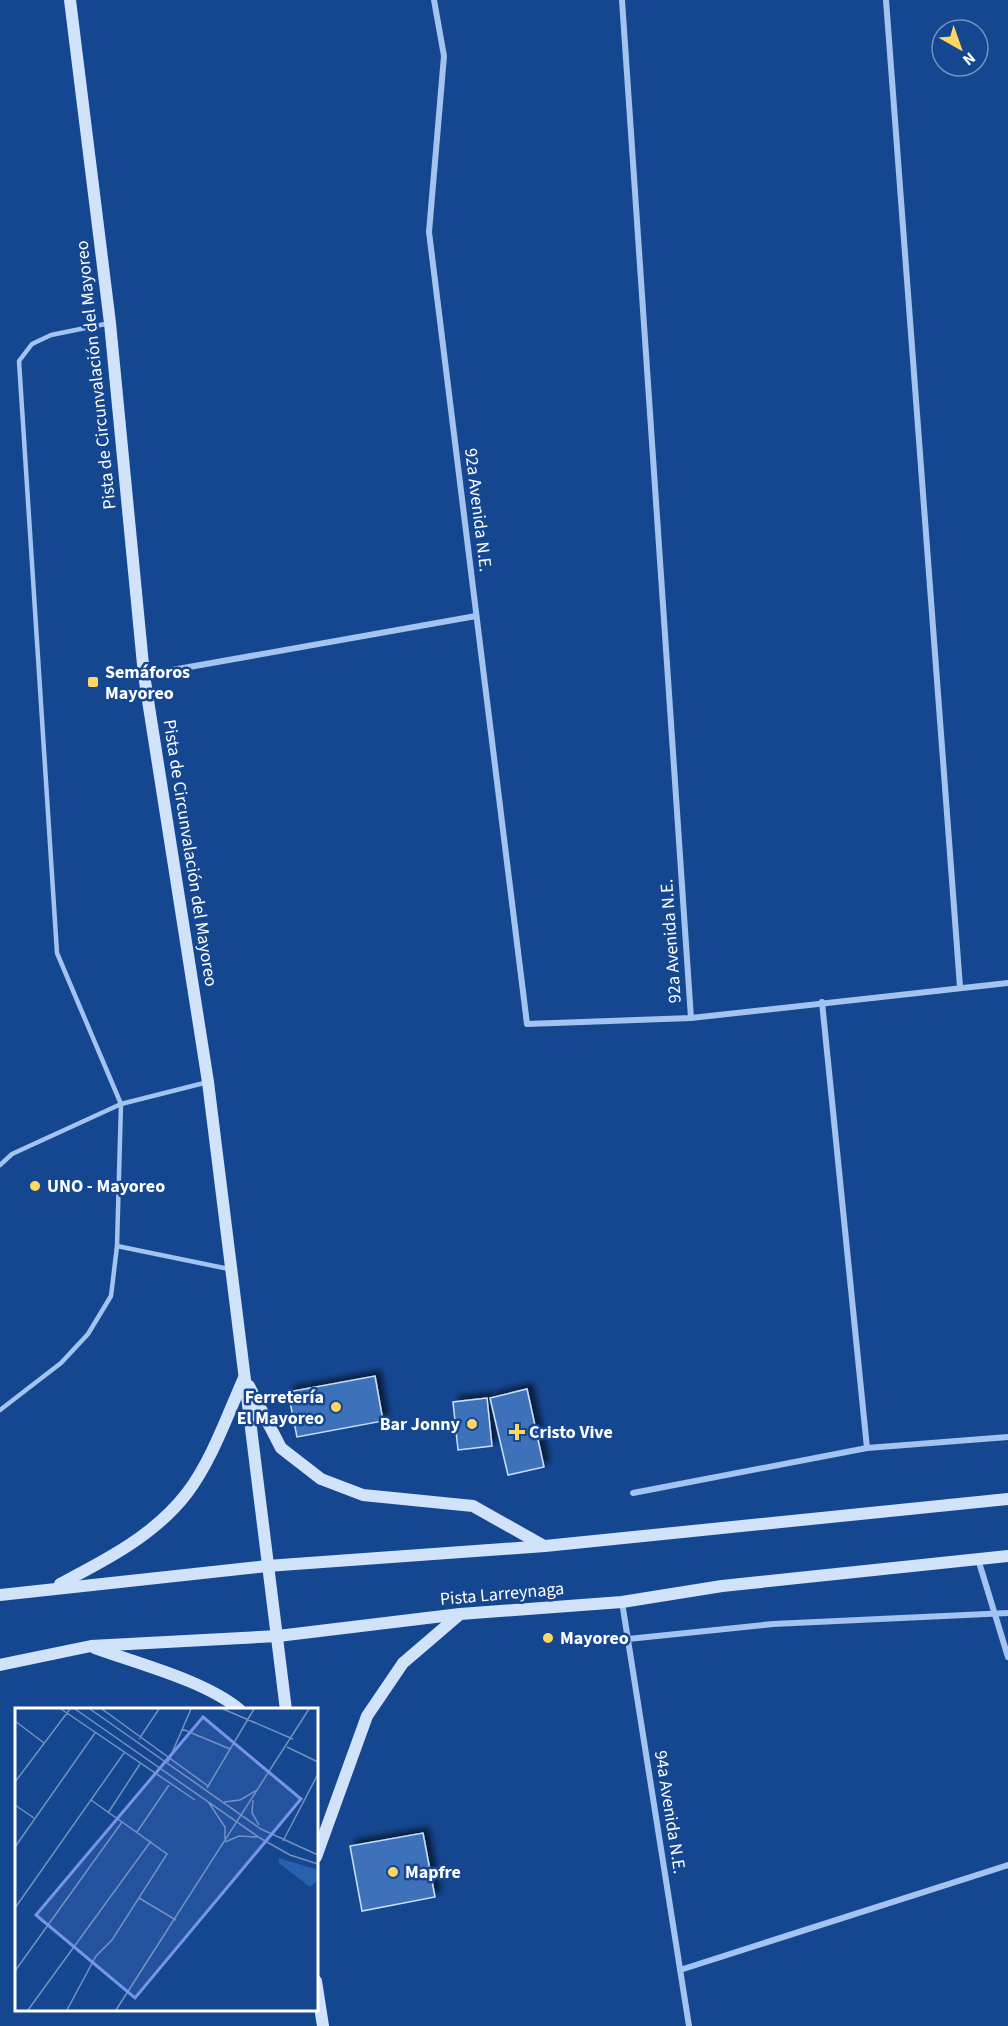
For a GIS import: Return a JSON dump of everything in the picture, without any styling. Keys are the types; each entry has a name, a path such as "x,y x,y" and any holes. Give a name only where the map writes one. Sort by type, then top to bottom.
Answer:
{"main road":[{"name":"Pista de Circunvalación del Mayoreo","path":"70,0 110,323 144,675 208,1082 286,1708"},
{"path":"245,1377 281,1449 321,1479 363,1496 473,1506 545,1546"},
{"path":"55,1587 128,1546 161,1521 187,1493 208,1458 245,1377"},
{"path":"0,1595 55,1587 267,1566 545,1546 1008,1499"},
{"name":"Pista Larreynaga","path":"0,1665 91,1646 278,1636 460,1614 622,1602 722,1586 1008,1556"},
{"path":"318,1851 367,1716 403,1663 460,1614"},
{"path":"91,1646 202,1686 226,1698 238,1708"},
{"path":"318,1994 323,2026"}],"street":[{"name":"92a Avenida N.E.","path":"434,0 444,56 429,232 527,1024 691,1018 622,0"},
{"path":"886,0 960,987"},
{"path":"144,675 477,616"},
{"path":"691,1018 1008,983"},
{"path":"822,1002 867,1448"},
{"path":"633,1493 867,1448 1008,1437"},
{"path":"978,1559 1008,1657"},
{"name":"94a Avenida N.E.","path":"622,1602 689,2026"},
{"path":"628,1639 773,1624 1008,1613"},
{"path":"680,1970 1008,1865"}],"lane":[{"path":"0,1410 61,1363 88,1334 111,1296 117,1246 121,1104 57,952 20,361 32,344 51,335 110,323"},
{"path":"0,1165 12,1154 121,1104 208,1082"},
{"path":"117,1246 230,1269"}],"building":[{"name":"Ferretería El Mayoreo","path":"375,1376 383,1421 297,1437 288,1392"},
{"name":"Cristo Vive","path":"527,1389 544,1467 508,1475 490,1398"},
{"name":"Bar Jonny","path":"487,1398 492,1446 458,1450 453,1402"},
{"name":"Mapfre","path":"423,1833 435,1897 362,1911 350,1846"}],"place":[{"name":"Semáforos Mayoreo","path":"93,682"},
{"name":"UNO - Mayoreo","path":"35,1186"},
{"name":"Ferretería El Mayoreo","path":"336,1407"},
{"name":"Bar Jonny","path":"472,1424"},
{"name":"Cristo Vive","path":"517,1432"},
{"name":"Mayoreo","path":"548,1638"},
{"name":"Mapfre","path":"393,1872"}]}
